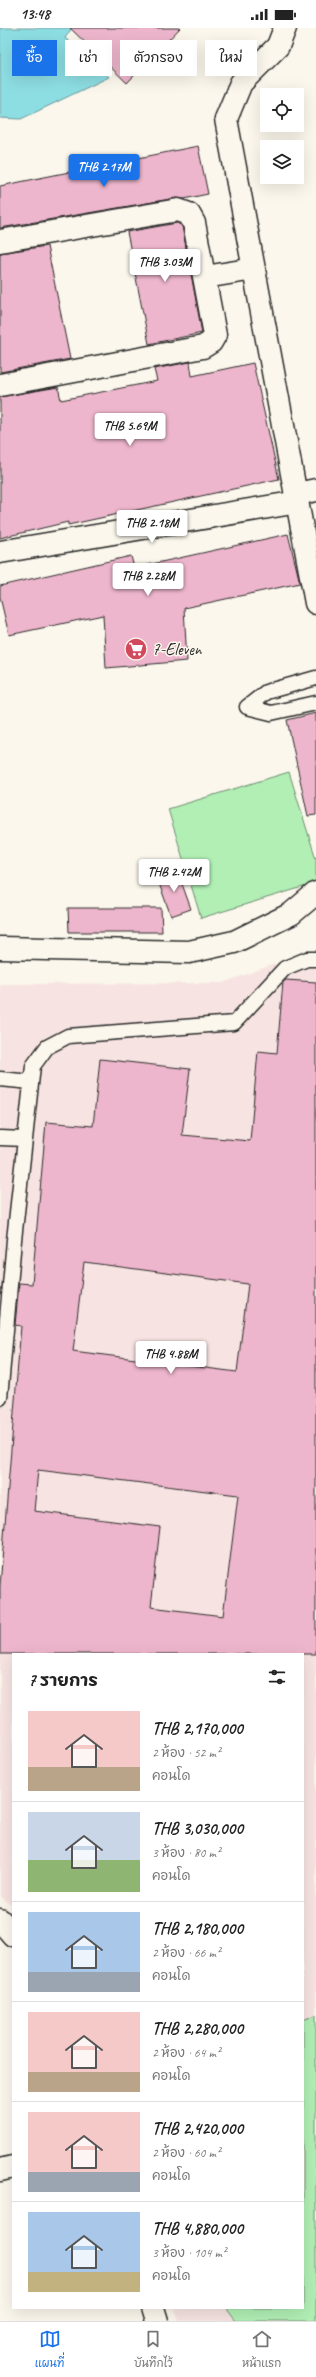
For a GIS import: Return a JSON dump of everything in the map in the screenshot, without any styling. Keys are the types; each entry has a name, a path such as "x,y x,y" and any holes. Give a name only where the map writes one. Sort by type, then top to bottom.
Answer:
{"street":[{"path":"285,28 278,46 241,83 226,119 254,269 305,501 316,603"},
{"path":"0,241 178,210 189,214 194,223 215,335 211,342 203,347 0,385"},
{"path":"205,278 254,269"},
{"path":"0,552 305,501"},
{"path":"0,948 189,952 234,942 291,914 316,893"},
{"path":"0,1920 12,1933"},
{"path":"0,2170 12,2167"},
{"path":"153,2309 158,2321"}],"lane":[{"path":"316,678 266,692 247,707 271,713 316,703"},
{"path":"0,1398 7,1239 25,1140 33,1066 47,1047 68,1036 234,1023 285,968 307,959 316,959"},
{"path":"0,1079 31,1082"},
{"path":"0,1138 25,1140"}],"shaded area":[{"path":"297,956 316,958 316,2321 179,2321 174,2309 304,2309 304,1653 12,1653 12,1904 0,1897 0,984 222,983"}],"green space":[{"path":"289,772 316,859 316,883 201,918 168,809"},
{"path":"316,2015 316,2321 236,2321 227,2309 304,2309 304,2020"}],"water":[{"path":"0,28 72,28 65,38 67,40 65,40 65,76 109,77 21,119 0,118"}],"building":[{"path":"70,28 180,28 168,40 120,40 120,76 134,76 127,83 112,69 112,40 82,40"},
{"path":"198,146 208,194 184,199 176,198 0,228 0,186"},
{"path":"177,223 182,226 202,333 149,344 127,232"},
{"path":"47,246 70,359 0,372 0,253"},
{"path":"190,362 192,376 253,363 279,479 68,525 68,522 0,538 0,397 58,387 61,400 157,381 154,369"},
{"path":"288,534 300,583 184,608 187,661 106,668 103,615 9,635 0,597 0,586 131,556 134,568"},
{"path":"316,713 316,815 308,816 287,720"},
{"path":"177,870 191,909 171,916 157,878"},
{"path":"68,908 161,908 162,932 69,932"},
{"path":"286,980 316,982 316,1654 0,1654 0,1586 21,1326 15,1325 19,1283 32,1284 46,1122 93,1126 100,1059 190,1069 182,1135 250,1141 258,1051 277,1053 283,982","holes":["84,1262 248,1284 237,1372 73,1351","38,1470 238,1495 223,1616 151,1607 160,1527 34,1511"]}],"place":[{"name":"7-Eleven","path":"136,649"}]}
